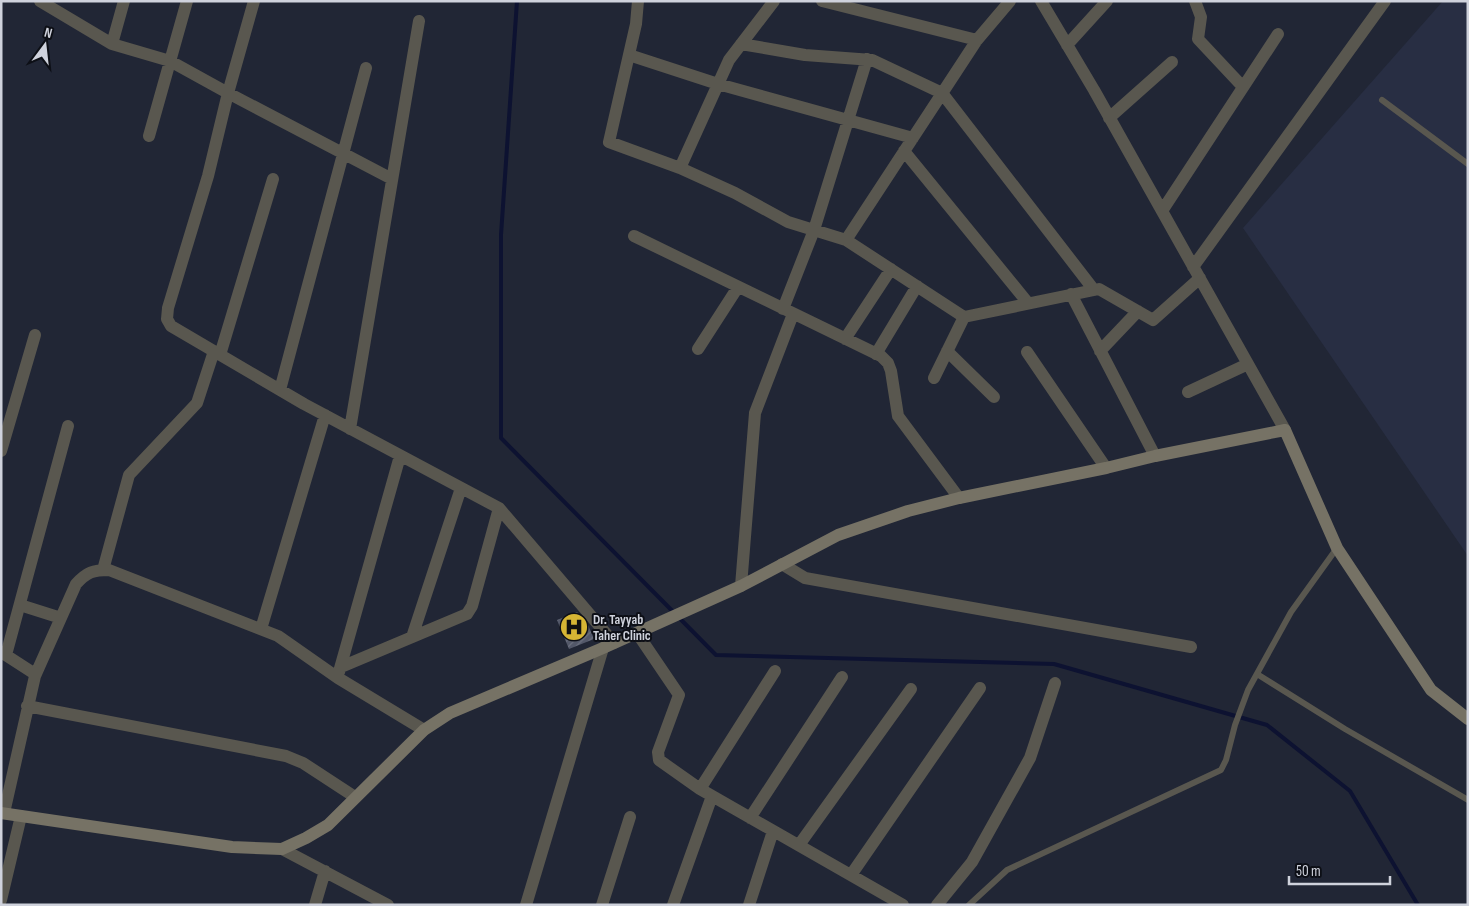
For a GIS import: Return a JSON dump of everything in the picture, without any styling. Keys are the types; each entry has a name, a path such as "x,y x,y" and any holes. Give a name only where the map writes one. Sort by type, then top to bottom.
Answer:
{"street":[{"path":"40,1 59,6 112,44 170,61 392,179"},
{"path":"112,44 124,1"},
{"path":"149,136 187,1"},
{"path":"254,1 228,93 208,176 168,308 167,319 171,326 177,330 325,416 500,508 609,646"},
{"path":"638,1 636,24 609,142 680,168 735,193 788,222 846,240 964,317 1099,289 1153,320 1196,273 1385,1"},
{"path":"680,168 729,60 774,1"},
{"path":"822,1 976,40"},
{"path":"846,240 976,40 1010,1"},
{"path":"1067,45 1107,1"},
{"path":"1195,1 1201,17 1198,39 1243,87"},
{"path":"1047,4 1067,45 1285,430 1337,548 1432,690 1468,719"},
{"path":"350,429 419,21"},
{"path":"1162,211 1278,34"},
{"path":"741,44 805,55 872,60 942,93 1094,290"},
{"path":"629,55 718,84 912,138"},
{"path":"741,586 755,413 850,120 867,59"},
{"path":"1109,118 1172,62"},
{"path":"280,390 366,68"},
{"path":"904,151 1028,303"},
{"path":"103,570 129,475 197,403 217,353 273,180"},
{"path":"634,236 876,354 888,363 898,416 959,498"},
{"path":"845,339 891,269"},
{"path":"876,354 917,286"},
{"path":"698,349 738,287"},
{"path":"1071,294 1155,456"},
{"path":"1100,351 1138,312"},
{"path":"934,378 964,317"},
{"path":"1,451 34,335"},
{"path":"947,351 994,397"},
{"path":"1027,352 1106,468"},
{"path":"1188,392 1248,364"},
{"path":"261,629 325,416"},
{"path":"35,674 4,654 20,605 68,426"},
{"path":"282,849 328,825 424,730 450,713 609,646 702,604 741,586 838,535 908,510 959,498 1285,430"},
{"path":"339,672 400,456"},
{"path":"412,637 461,488"},
{"path":"339,672 412,637 467,614 470,610 500,508"},
{"path":"782,564 804,578 1192,647"},
{"path":"388,905 282,849 232,847 3,813 35,674 76,584 85,575 96,570 109,570 278,636 339,672 424,730"},
{"path":"20,605 61,618"},
{"path":"638,633 679,695 658,752 658,758 700,789 902,905"},
{"path":"526,905 609,646"},
{"path":"700,789 776,671"},
{"path":"750,818 842,678"},
{"path":"937,905 972,862 1030,758 1056,683"},
{"path":"851,875 980,688"},
{"path":"799,845 911,689"},
{"path":"27,706 286,756 303,763 355,798"},
{"path":"672,905 712,796"},
{"path":"6,905 1,902 21,816"},
{"path":"602,905 630,817"},
{"path":"749,905 773,830"},
{"path":"315,905 325,871"}],"lane":[{"path":"1382,100 1468,164"},
{"path":"969,905 1007,870 1218,773 1226,760 1235,725 1248,690 1290,612 1337,548"},
{"path":"1257,674 1341,726 1468,800"}],"shaded area":[{"path":"1443,1 1468,1 1468,556 1243,228"}],"building":[{"path":"577,612 588,625 594,639 569,649 557,620"}],"waterway":[{"path":"517,1 501,235 501,438 716,655 1054,664 1267,725 1350,791 1418,905"}],"place":[{"name":"Dr. Tayyab Taher Clinic","path":"574,627"}]}
